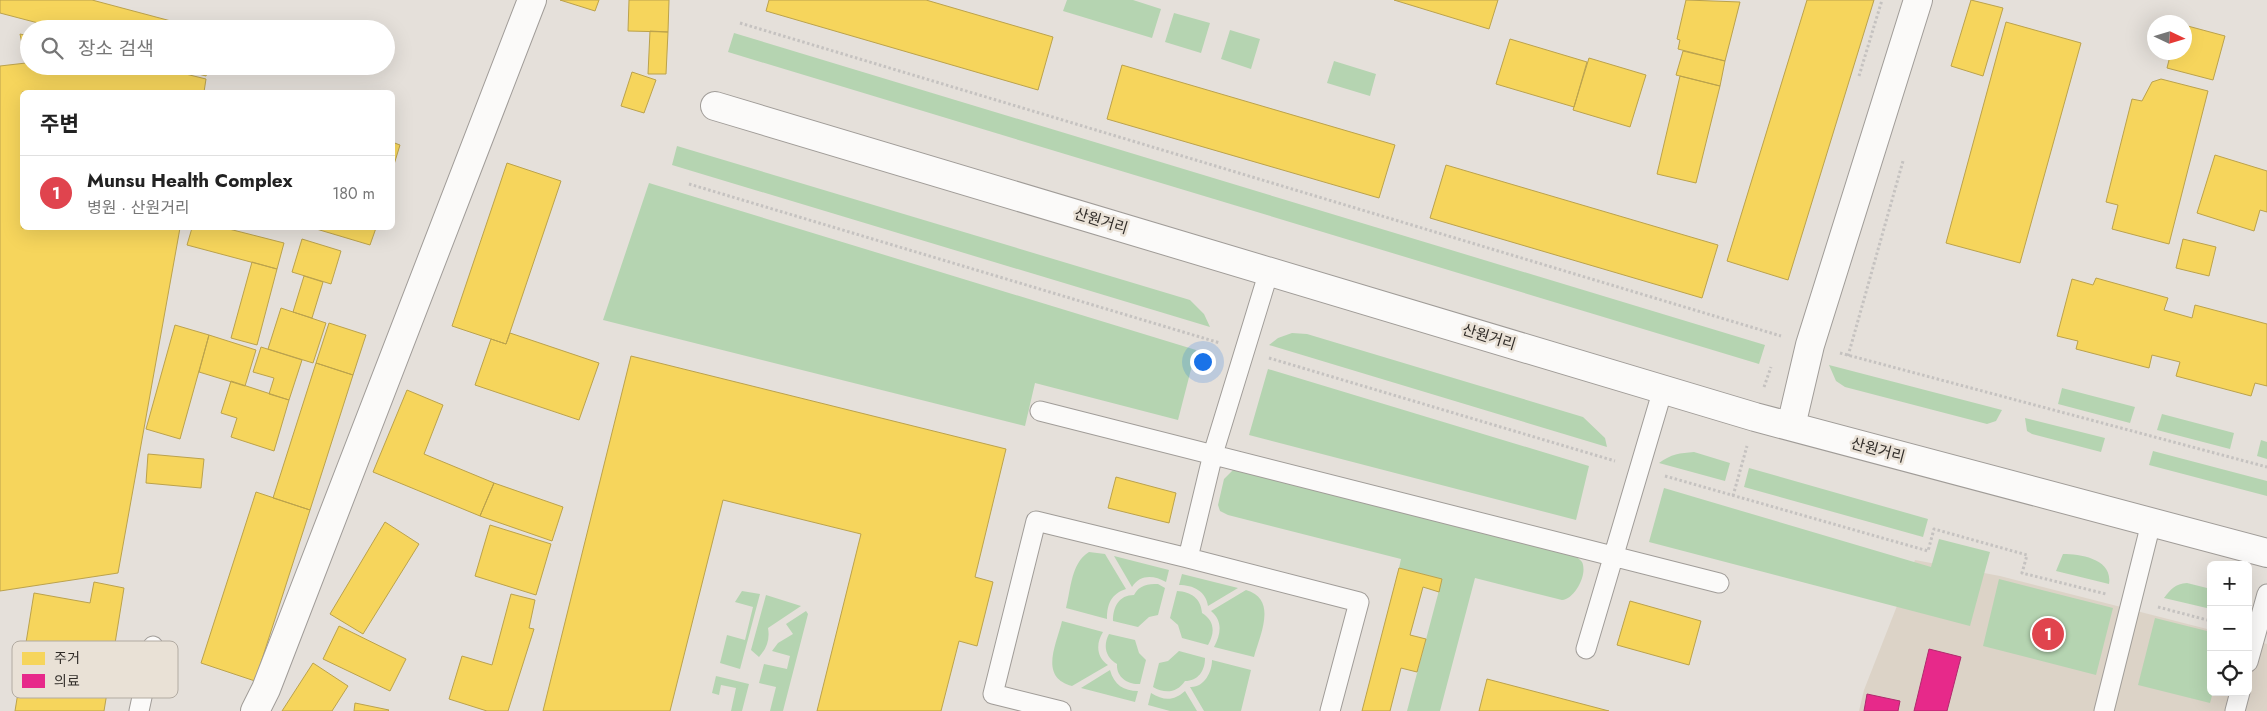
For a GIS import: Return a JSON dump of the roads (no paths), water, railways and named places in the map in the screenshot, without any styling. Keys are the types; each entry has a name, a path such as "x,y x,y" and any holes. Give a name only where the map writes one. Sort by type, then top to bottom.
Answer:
{"main road":[{"path":"255,711 266,689 532,0"},
{"path":"1791,426 1810,345 1918,0"},
{"name":"산원거리","path":"715,106 1791,426 2267,553"}],"lane":[{"path":"1188,558 1213,454 1269,271"},
{"path":"1586,649 1638,468 1663,389"},
{"path":"1040,410 1719,583"},
{"path":"1061,711 993,694 1036,521 1359,602 1330,711"},
{"path":"2104,711 2151,523"},
{"path":"2251,651 2267,594"},
{"path":"2235,711 2239,696"},
{"path":"139,711 142,698"}],"place":[{"name":"Munsu Health Complex","path":"2048,634"}]}
